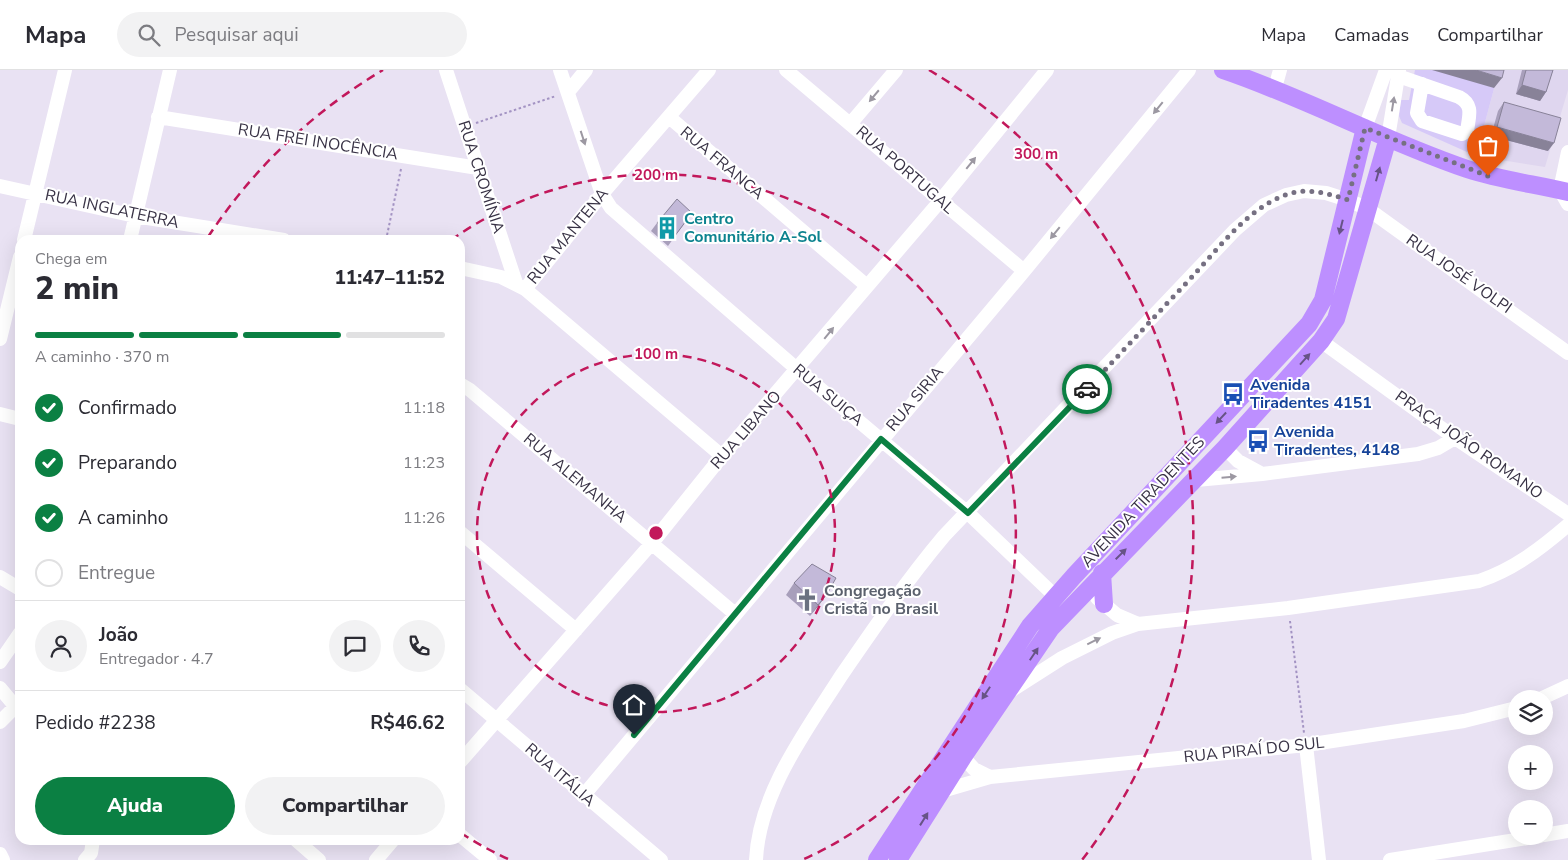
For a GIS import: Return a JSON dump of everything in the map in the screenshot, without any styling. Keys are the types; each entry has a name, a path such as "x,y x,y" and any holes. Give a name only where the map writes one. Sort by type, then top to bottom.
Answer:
{"main road":[{"path":"1223,70 1275,88 1388,138 1488,176 1565,195"},
{"name":"AVENIDA TIRADENTES","path":"877,860 1030,626 1055,596 1309,324 1324,300 1365,128"},
{"name":"AVENIDA TIRADENTES","path":"898,860 964,757 1052,628 1087,588 1196,480 1321,341 1336,319 1388,138"},
{"path":"1102,573 1104,604"}],"street":[{"path":"25,235 65,70"},
{"path":"131,235 170,70"},
{"name":"RUA CROMÍNIA","path":"446,70 520,286"},
{"name":"RUA SUIÇA","path":"560,70 602,194 618,216 968,513 1055,596"},
{"path":"568,92 586,70"},
{"name":"RUA MANTENA","path":"520,286 708,70"},
{"name":"RUA PORTUGAL","path":"786,70 1024,271"},
{"path":"851,123 896,70"},
{"name":"RUA LIBANO","path":"465,756 652,543 722,456 798,370 1046,70"},
{"name":"RUA SIRIA","path":"583,796 734,613 1024,271 1189,70"},
{"path":"1275,88 1280,70"},
{"path":"1394,72 1422,84"},
{"path":"1365,128 1394,72"},
{"path":"1388,138 1394,72"},
{"name":"RUA FREI INOCÊNCIA","path":"158,117 478,168"},
{"name":"RUA FRANCA","path":"669,117 867,286"},
{"path":"1565,195 1568,152"},
{"name":"RUA INGLATERRA","path":"0,186 136,216 253,235"},
{"name":"RUA JOSÉ VOLPI","path":"756,860 760,831 771,798 783,772 810,724 869,635 922,562 1235,230 1264,205 1286,195 1304,191 1326,193 1368,209 1568,353"},
{"path":"465,269 491,274 520,286 722,456"},
{"path":"0,339 15,277"},
{"name":"PRAÇA JOÃO ROMANO","path":"1321,341 1455,438 1568,514"},
{"name":"RUA ALEMANHA","path":"465,387 734,613"},
{"path":"0,414 15,418"},
{"path":"1196,480 1262,474 1418,454 1438,448 1455,438"},
{"path":"1225,448 1238,461 1262,474"},
{"path":"1007,694 1062,658 1112,633 1138,624 1288,608 1479,581 1502,573 1524,560 1568,525"},
{"path":"465,536 576,630"},
{"path":"1074,576 1117,616 1138,624"},
{"path":"0,577 15,586"},
{"path":"0,662 15,640"},
{"path":"1553,693 1568,686"},
{"path":"0,688 15,706"},
{"name":"RUA ITÁLIA","path":"465,693 583,796 661,860"},
{"name":"RUA PIRAÍ DO SUL","path":"942,791 990,777 1306,745 1464,721 1508,710"},
{"path":"0,722 15,711"},
{"path":"1306,745 1319,860"},
{"path":"964,757 974,769 990,777"},
{"path":"1553,834 1568,831"},
{"path":"465,839 490,860"},
{"path":"1390,860 1508,841"},
{"path":"86,860 91,853 92,845"},
{"path":"302,845 319,860"},
{"path":"376,860 389,845"},
{"path":"0,854 2,860"}],"path":[{"path":"465,127 568,92"},
{"path":"387,235 404,156"},
{"path":"1288,608 1306,745"}],"shaded area":[{"path":"1415,70 1499,70 1476,156 1402,123 1399,116 1401,100 1409,100"},
{"path":"1499,70 1568,70 1568,90 1545,167 1476,156"}],"building":[{"path":"1476,70 1504,70 1502,78"},
{"path":"1526,70 1553,70 1546,92 1522,85"},
{"path":"1504,102 1561,118 1554,143 1497,127"},
{"path":"677,199 692,213 674,237 657,223"},
{"path":"812,564 836,578 818,605 794,583"}],"way so far":[{"path":"1087,389 1235,230 1264,205 1286,195 1304,191 1326,193 1348,200 1365,128 1488,176"}],"place":[{"name":"Centro Comunitário A-Sol","path":"667,228"},
{"name":"Avenida Tiradentes 4151","path":"1233,394"},
{"name":"Avenida Tiradentes, 4148","path":"1258,441"},
{"name":"Congregação Cristã no Brasil","path":"807,600"}],"route":[{"path":"634,735 881,439 968,513 1087,389"}]}
